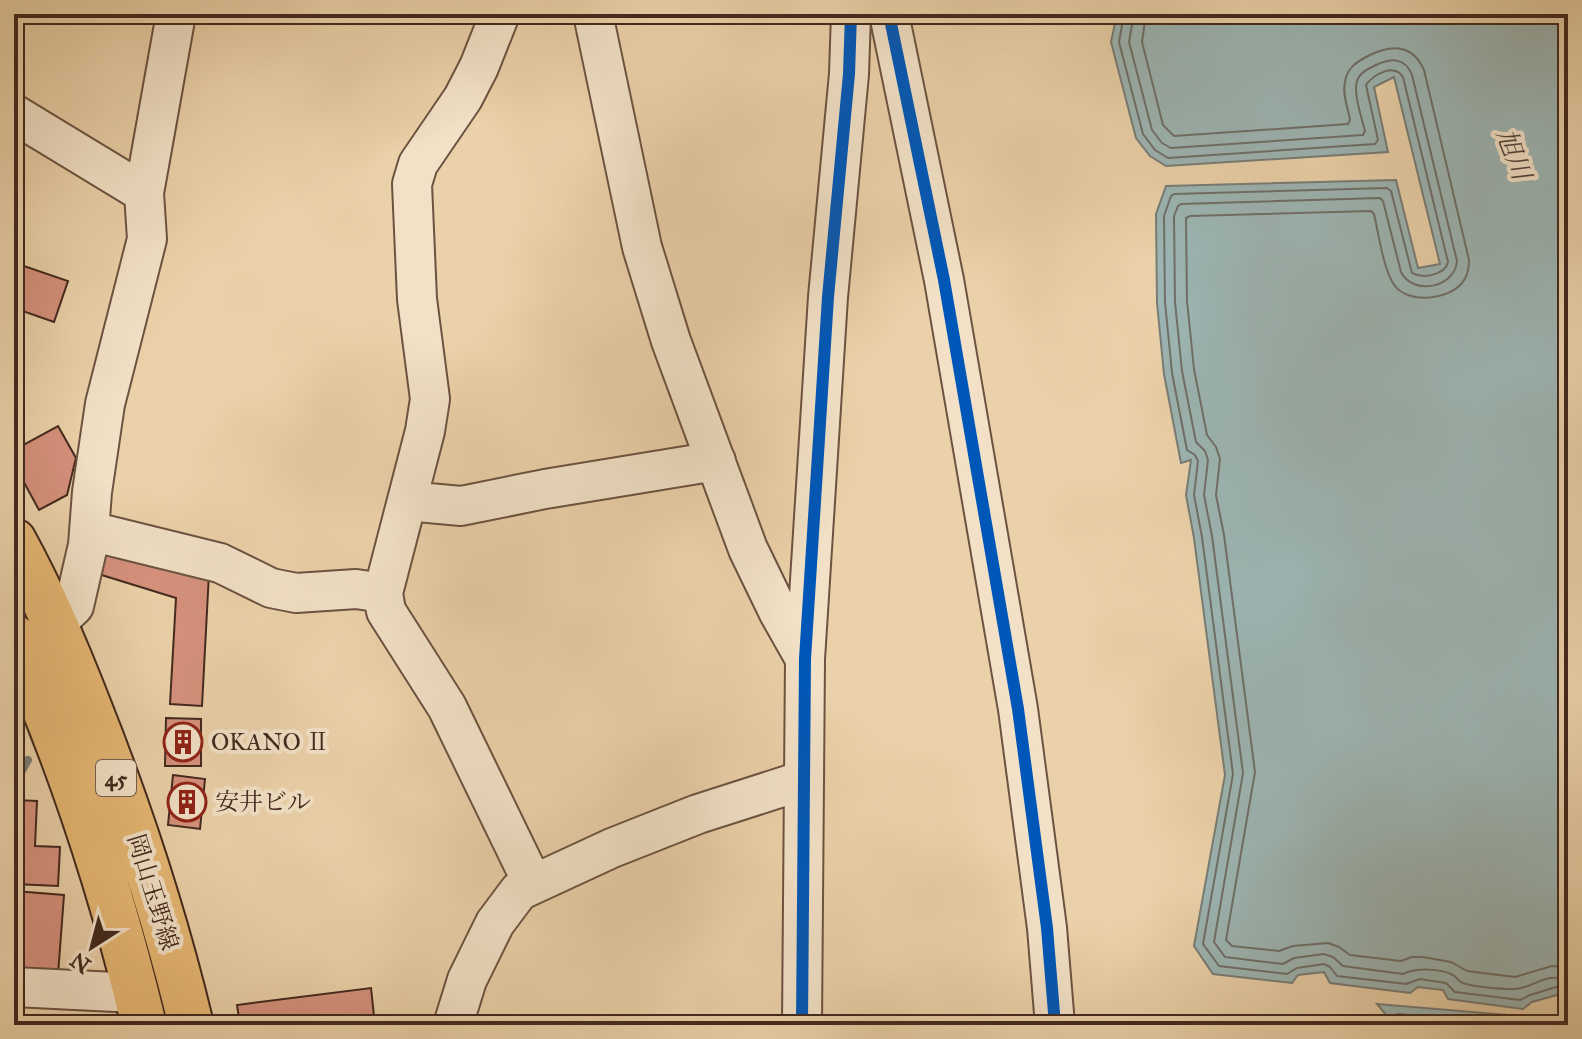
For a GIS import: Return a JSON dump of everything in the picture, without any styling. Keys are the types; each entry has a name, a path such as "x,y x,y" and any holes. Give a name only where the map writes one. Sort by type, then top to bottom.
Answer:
{"main road":[{"name":"岡山玉野線","path":"14,541 56,623 110,758 140,845 191,1025"},
{"name":"岡山玉野線","path":"14,637 70,773 99,861 140,1009"}],"street":[{"path":"56,623 74,606 88,545 105,404 147,239 144,193 176,14"},
{"path":"500,14 463,98 418,164 412,184 417,299 430,399 425,431 383,593 386,611 447,707 533,884"},
{"path":"593,14 642,247 671,341 748,549 805,659"},
{"path":"802,1025 805,659 827,313 849,74 851,14"},
{"path":"889,14 944,280 1018,709 1047,928 1055,1025"},
{"path":"14,114 144,193"},
{"path":"407,501 461,506 716,461"},
{"path":"90,531 220,563 271,588 296,593 356,589 383,593"},
{"path":"453,1025 467,980 495,923 519,891 612,848 698,814 804,780"},
{"path":"14,987 140,1009"}],"water":[{"name":"旭川","path":"1117,14 1568,14 1568,1007 1557,995 1532,1002 1523,1009 1448,999 1443,990 1418,987 1410,993 1330,983 1324,972 1298,975 1292,983 1213,974 1194,946 1225,775 1186,495 1191,460 1181,463 1164,374 1157,303 1156,214 1166,186 1396,180 1418,268 1440,264 1394,77 1374,87 1388,152 1166,166 1150,156 1136,138 1111,42"},
{"path":"1377,1004 1568,1020 1568,1025 1361,1025 1366,1019 1382,1022 1387,1016"}],"building":[{"path":"14,228 24,233 14,252"},
{"path":"18,264 68,281 54,322 14,308 14,276"},
{"path":"58,426 76,458 67,495 39,510 14,464 14,450"},
{"path":"101,540 209,573 202,706 170,704 176,598 92,572"},
{"name":"OKANO Ⅱ","path":"166,718 201,719 201,766 165,766"},
{"name":"安井ビル","path":"173,775 205,779 200,829 168,825"},
{"path":"14,800 37,801 35,846 60,847 58,886 14,884"},
{"path":"14,891 64,895 58,975 14,971"},
{"path":"371,988 375,1025 240,1025 237,1005"}],"waterway":[{"path":"14,785 28,760"}],"cycle path":[{"path":"802,1025 805,659 828,297 849,74 851,14"},
{"path":"889,14 944,280 1018,709 1047,928 1055,1025"}],"place":[{"name":"OKANO Ⅱ","path":"183,742"},
{"name":"安井ビル","path":"187,802"}]}
